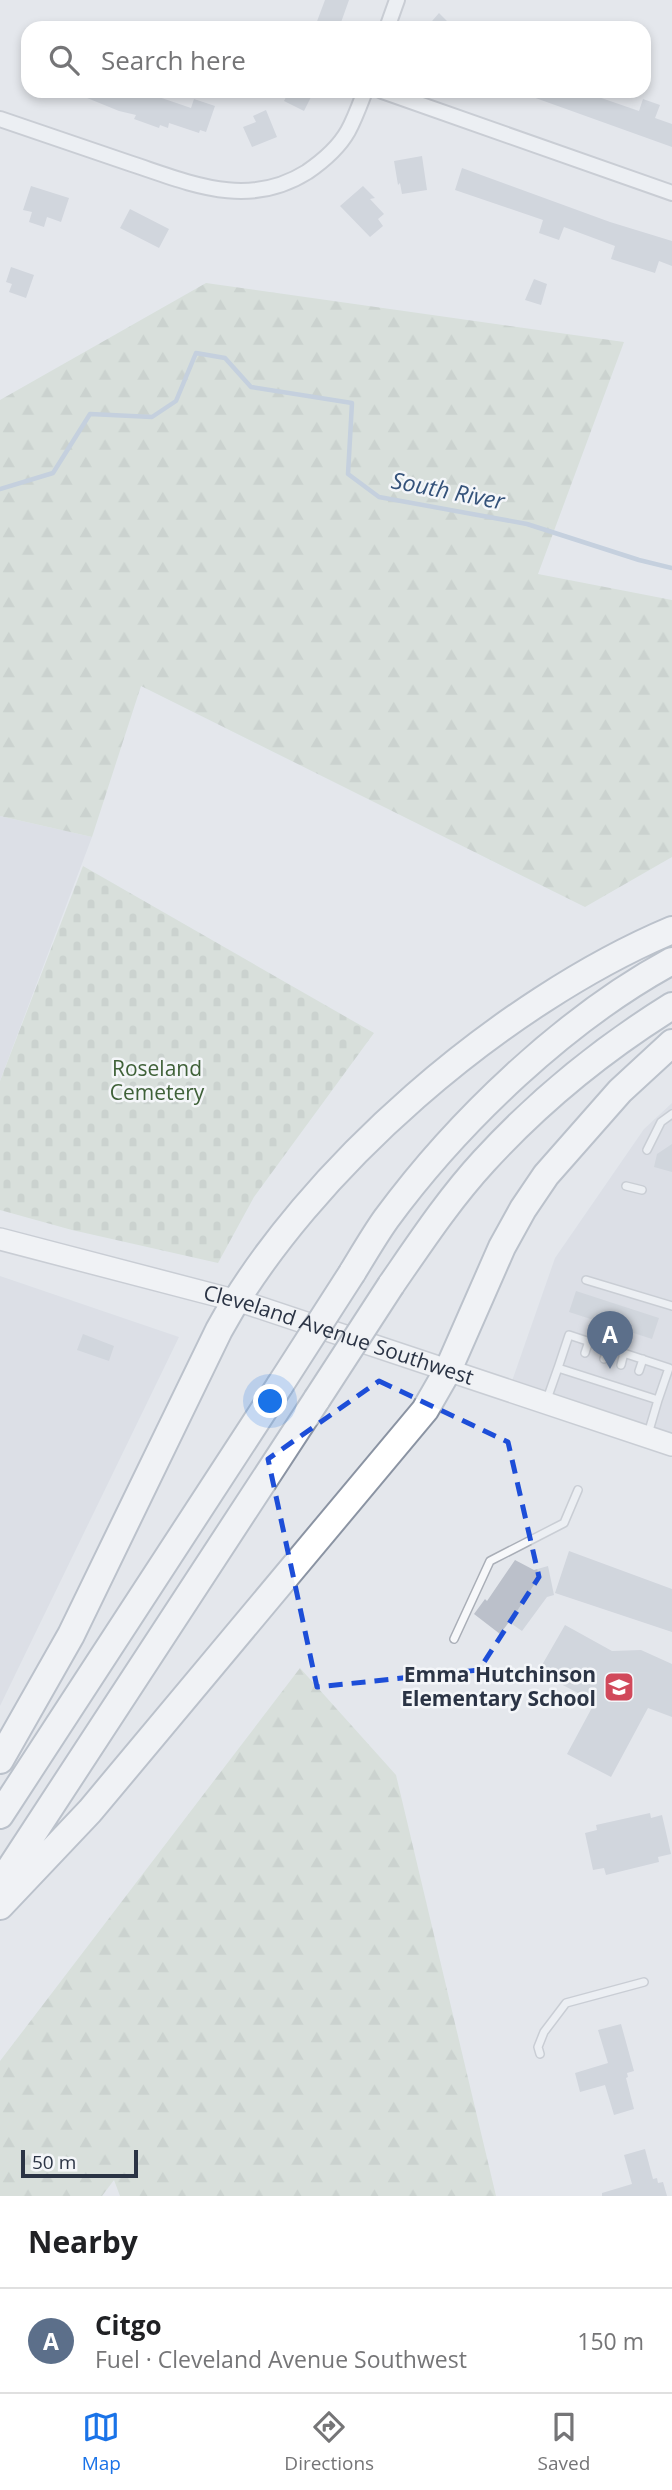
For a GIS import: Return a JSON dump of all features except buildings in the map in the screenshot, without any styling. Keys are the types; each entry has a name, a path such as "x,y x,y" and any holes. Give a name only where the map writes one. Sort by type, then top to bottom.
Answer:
{"highway":[{"path":"0,1760 71,1635 235,1301 286,1230 363,1144 444,1073 538,1003 594,968 672,930"},
{"path":"0,1815 387,1219 457,1134 500,1089 605,1004 672,961"},
{"path":"0,1884 391,1285 484,1161 586,1065 672,1006"},
{"path":"0,1906 90,1811 425,1410 448,1370 502,1247 530,1198 546,1175 620,1091 672,1043"}],"main road":[{"name":"Cleveland Avenue Southwest","path":"0,1239 235,1301 672,1445"}],"street":[{"path":"390,21 397,0"},
{"path":"0,118 194,185 232,192 255,191 277,186 317,165 348,131 362,98"},
{"path":"402,98 672,193"}],"lane":[{"path":"647,1150 661,1122 672,1114"},
{"path":"626,1186 642,1190"},
{"path":"586,1280 672,1306"},
{"path":"546,1403 569,1335 643,1359 669,1368 647,1437"},
{"path":"585,1353 589,1341"},
{"path":"604,1359 608,1348"},
{"path":"621,1365 624,1353"},
{"path":"639,1371 643,1359"},
{"path":"558,1368 615,1383 658,1401"},
{"path":"454,1639 490,1561 564,1523 578,1490"},
{"path":"540,2054 538,2047 544,2032 566,2004 644,1982"}],"highlighted area":[{"path":"379,1381 508,1442 539,1577 479,1670 317,1687 268,1459"}],"shaded area":[{"path":"0,816 92,837 0,1081"},
{"path":"672,1103 672,1449 505,1401 555,1258 644,1129"},
{"path":"0,1276 179,1337 0,1706"}],"green space":[{"path":"206,283 624,342 538,574 672,600 672,857 585,907 141,686 92,837 0,816 0,400"},
{"name":"Roseland Cemetery","path":"83,866 374,1033 254,1197 218,1263 72,1230 0,1210 0,1081"},
{"path":"300,1668 396,1775 496,2196 120,2196 114,2180 102,2196 0,2196 0,2061"}],"waterway":[{"name":"South River","path":"0,489 53,473 90,414 152,417 176,401 196,353 225,358 251,387 352,403 348,474 379,497 527,524 672,568"}],"place":[{"name":"Citgo","path":"610,1369"},
{"name":"Emma Hutchinson Elementary School","path":"619,1687"}]}
